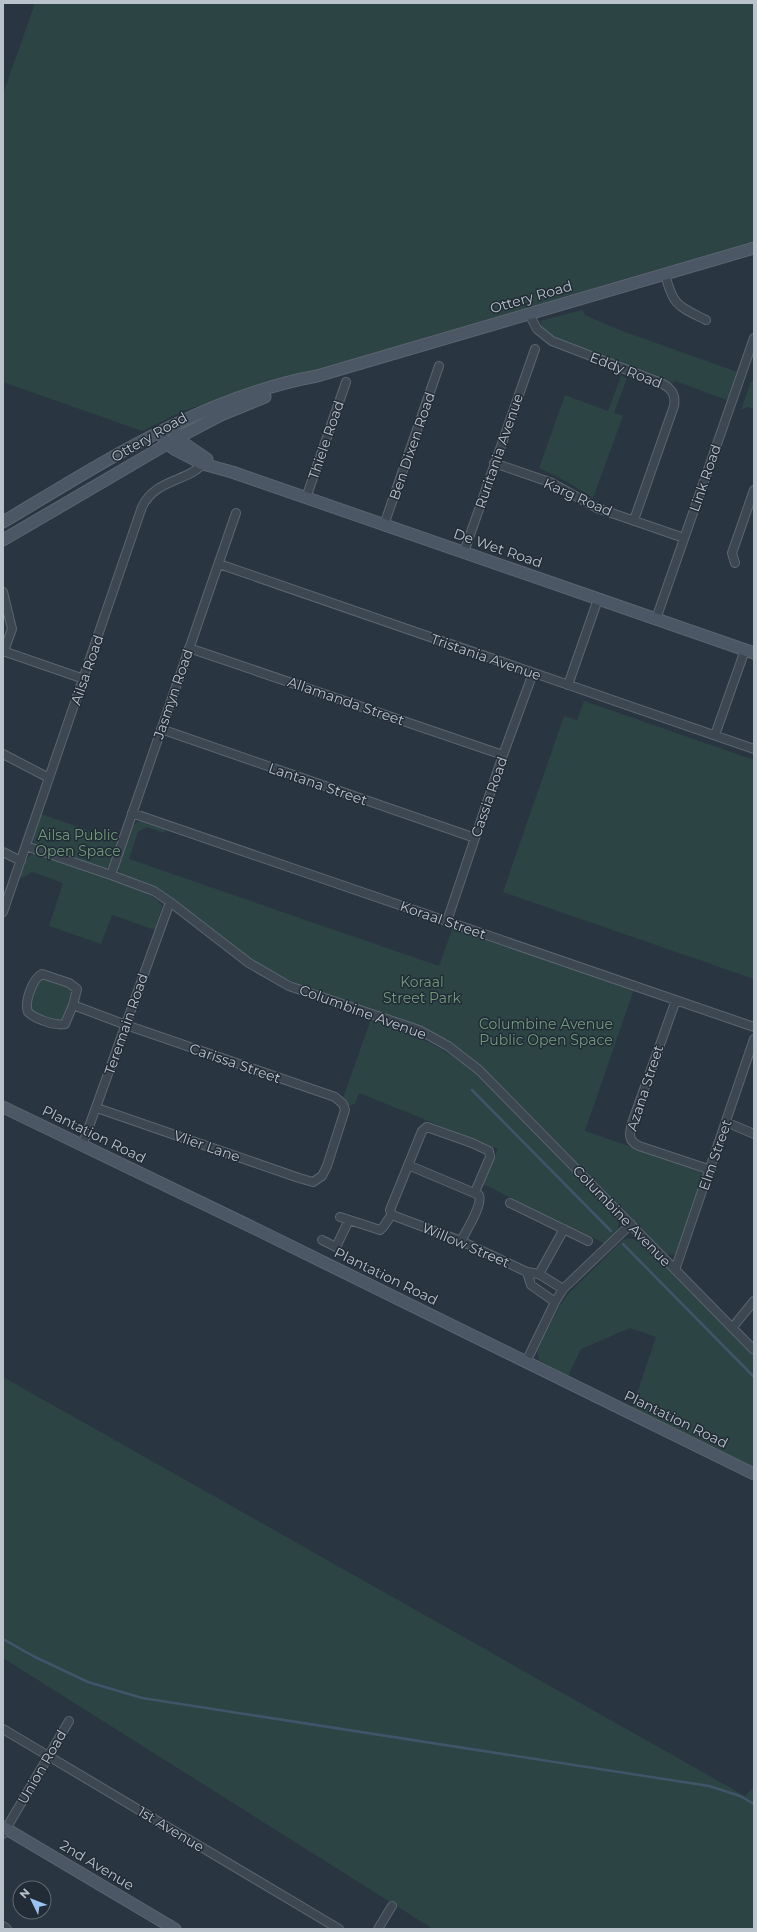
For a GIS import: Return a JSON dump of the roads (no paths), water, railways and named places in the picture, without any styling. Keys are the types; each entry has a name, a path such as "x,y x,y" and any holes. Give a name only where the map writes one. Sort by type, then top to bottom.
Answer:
{"street":[{"name":"Ottery Road","path":"3,540 166,444 221,415 317,376 754,248"},
{"path":"713,261 730,259 754,252"},
{"path":"665,274 671,296 679,307 706,320"},
{"name":"Eddy Road","path":"529,314 537,329 552,341 660,383 672,391 674,406 634,520"},
{"name":"Link Road","path":"656,619 754,338"},
{"name":"Ruritania Avenue","path":"464,552 535,349"},
{"name":"Ben Dixen Road","path":"384,525 439,366"},
{"name":"Ottery Road","path":"3,522 117,454 172,426 216,407 266,389 294,380 317,376"},
{"name":"Thiele Road","path":"306,498 346,382"},
{"name":"De Wet Road","path":"172,426 179,437 204,461"},
{"path":"160,432 166,444"},
{"name":"De Wet Road","path":"166,444 232,472 750,652"},
{"name":"Ailsa Road","path":"3,912 145,501 153,491 196,469 204,461"},
{"name":"Karg Road","path":"494,463 552,483 586,503 684,538"},
{"path":"736,563 732,553 752,504 754,490"},
{"name":"Jasmyn Road","path":"111,875 236,513"},
{"name":"Tristania Avenue","path":"219,564 754,749"},
{"path":"3,592 12,629 3,651 84,678"},
{"path":"568,685 598,599"},
{"name":"Allamanda Street","path":"189,648 503,755"},
{"path":"715,736 750,652"},
{"name":"Cassia Road","path":"446,921 533,673"},
{"name":"Lantana Street","path":"161,729 475,838"},
{"path":"3,754 49,778"},
{"name":"Koraal Street","path":"132,813 754,1027"},
{"name":"Columbine Avenue","path":"26,846 154,891 232,951 270,976 289,986 419,1030 448,1046 479,1070 754,1350"},
{"path":"3,852 20,861"},
{"name":"Teremain Road","path":"82,1146 97,1108 170,902"},
{"path":"42,974 76,987 77,992 73,1005 68,1021 62,1024 55,1024 33,1016 28,1012 27,1007 36,980 42,974"},
{"name":"Azana Street","path":"676,1000 629,1135 632,1142 639,1146 710,1170"},
{"name":"Carissa Street","path":"73,1005 126,1025 335,1097 343,1104 345,1114 327,1166 322,1176 317,1181"},
{"name":"Elm Street","path":"675,1270 754,1039"},
{"name":"Plantation Road","path":"3,1107 754,1474"},
{"name":"Vlier Lane","path":"97,1108 303,1180 317,1181"},
{"path":"726,1122 754,1134"},
{"path":"340,1217 380,1230 384,1228 388,1219 392,1215 391,1207 425,1127 430,1127 488,1150 490,1155 475,1192"},
{"path":"408,1165 480,1195 481,1201 461,1241"},
{"path":"510,1203 588,1241"},
{"name":"Willow Street","path":"392,1215 461,1241 526,1272 539,1274 563,1289"},
{"path":"322,1240 336,1247 349,1220"},
{"path":"526,1362 555,1302 563,1289 631,1224"},
{"path":"539,1274 564,1229"},
{"name":"Willow Street","path":"526,1272 530,1285 555,1302"},
{"path":"732,1328 754,1301"},
{"name":"Union Road","path":"4,1830 49,1757 69,1720"},
{"name":"1st Avenue","path":"3,1729 339,1929"},
{"name":"2nd Avenue","path":"4,1830 175,1929"},
{"path":"378,1929 392,1906"},
{"path":"3,1926 7,1929"}],"waterway":[{"path":"472,1090 611,1231"},
{"path":"623,1244 754,1377"},
{"path":"3,1639 33,1656 88,1682 142,1698 709,1786 740,1796 754,1804"}],"park label":[{"name":"Ailsa Public Open Space","path":"78,844"},
{"name":"Koraal Street Park","path":"422,990"},
{"name":"Columbine Avenue Public Open Space","path":"546,1032"}]}
